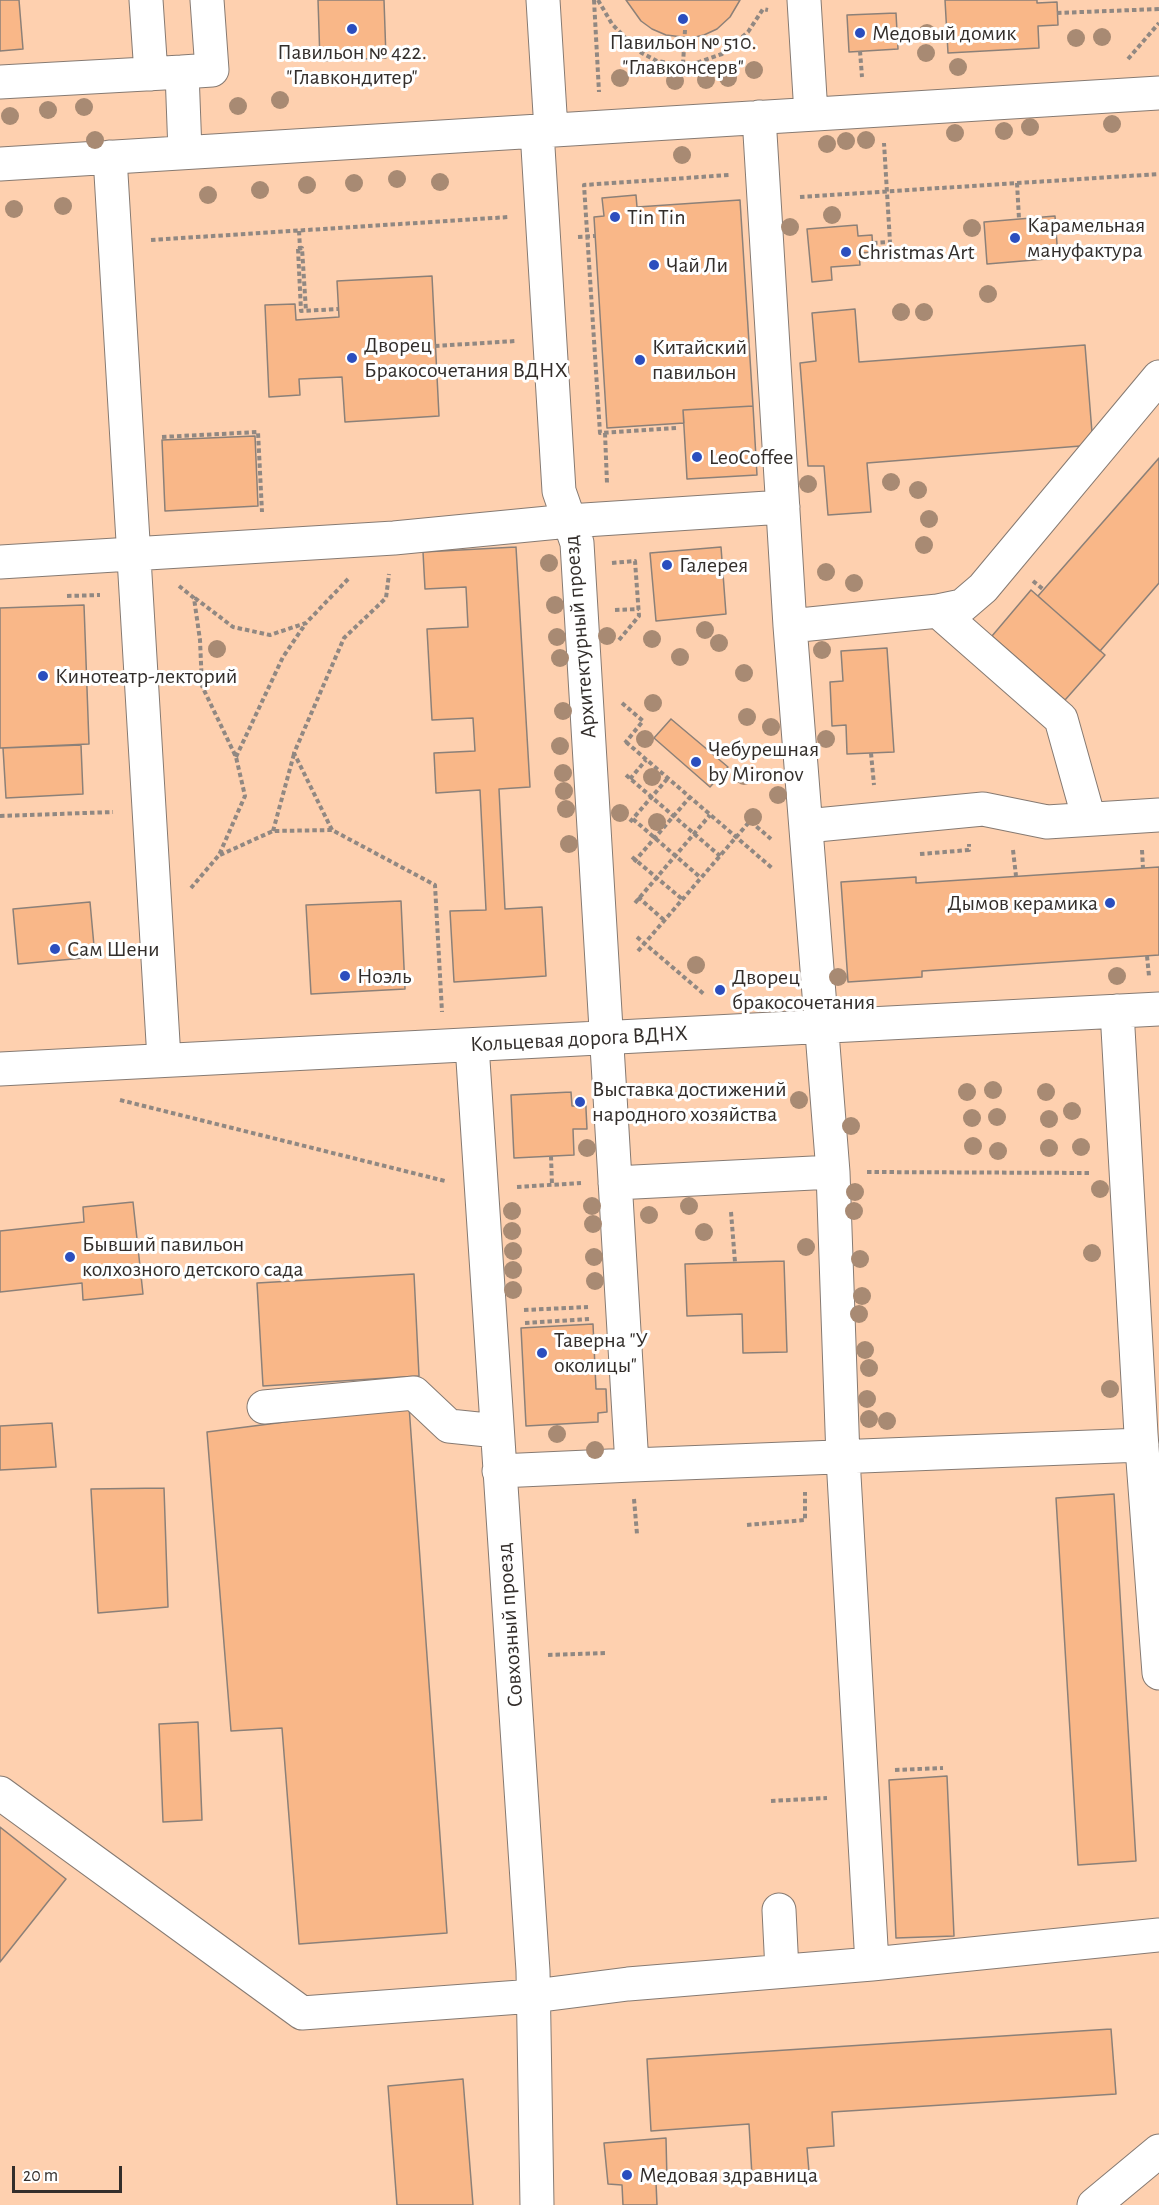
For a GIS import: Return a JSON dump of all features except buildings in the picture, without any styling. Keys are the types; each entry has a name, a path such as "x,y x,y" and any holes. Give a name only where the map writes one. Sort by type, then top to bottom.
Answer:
{"street":[{"path":"146,0 184,152"},
{"path":"0,82 212,70 207,0"},
{"name":"Архитектурный проезд","path":"543,0 542,215 559,491 577,543 632,1465"},
{"path":"805,7 811,114"},
{"path":"0,164 1159,93"},
{"path":"759,117 764,199 766,423 783,507 790,626 833,1172 843,1458 872,1964"},
{"path":"110,157 165,1059"},
{"path":"790,626 938,612 962,606 982,588 1159,377"},
{"path":"0,562 389,538 569,520 783,507"},
{"path":"938,612 1061,719 1089,819"},
{"path":"806,826 983,809 1047,822 1159,815"},
{"name":"Кольцевая дорога ВДНХ","path":"0,1069 1117,1011 1154,995"},
{"path":"1117,1011 1126,1173 1147,1437 1159,1673"},
{"name":"Совхозный проезд","path":"472,1045 534,1996 537,2205"},
{"path":"615,1182 833,1172"},
{"path":"264,1407 414,1393 449,1426 496,1431"},
{"path":"499,1471 805,1460 1147,1437"},
{"path":"0,1793 302,2013 534,1996 628,1984 872,1964 1159,1935"},
{"path":"779,1910 782,1971"},
{"path":"1094,2205 1159,2151"}],"path":[{"path":"594,0 601,127"},
{"path":"598,0 612,24 638,51 657,61 683,64 712,59 731,49 748,32 763,9 805,7"},
{"path":"1057,14 1159,9"},
{"path":"1123,64 1159,23"},
{"path":"683,64 685,30"},
{"path":"860,51 862,80"},
{"path":"873,243 890,242 882,110"},
{"path":"764,199 1159,174"},
{"path":"676,428 600,433 584,185 717,176"},
{"path":"1017,183 1019,219"},
{"path":"115,242 542,215"},
{"path":"299,231 300,248 302,248 304,319"},
{"path":"581,237 595,236"},
{"path":"305,311 338,309"},
{"path":"435,346 550,339"},
{"path":"127,439 258,432 263,546"},
{"path":"604,433 606,465"},
{"path":"236,757 284,657 306,623 389,538"},
{"path":"273,831 294,753 344,638 386,598 389,538"},
{"path":"605,564 635,561 639,616"},
{"path":"177,585 233,627 270,635 306,623"},
{"path":"156,926 219,855 245,796 236,757 202,686 200,640 194,598"},
{"path":"608,611 639,609"},
{"path":"619,736 778,873"},
{"path":"294,753 332,830"},
{"path":"630,779 646,760"},
{"path":"623,773 720,856"},
{"path":"627,827 668,778"},
{"path":"630,867 690,797"},
{"path":"0,816 113,812"},
{"path":"632,906 710,815"},
{"path":"633,819 701,878"},
{"path":"637,952 750,821 773,841"},
{"path":"219,855 273,831 332,830 435,885 443,1017"},
{"path":"920,854 969,850 969,846"},
{"path":"629,854 682,899"},
{"path":"632,892 664,920"},
{"path":"636,936 705,995"},
{"path":"1148,956 1154,995"},
{"path":"114,1099 481,1190 615,1182"},
{"path":"551,1156 552,1185"},
{"path":"833,1172 1126,1173"},
{"path":"729,1177 735,1262"},
{"path":"489,1312 622,1305"},
{"path":"528,1322 538,1324 587,1320"},
{"path":"747,1526 805,1520 805,1460"},
{"path":"512,1656 605,1653"},
{"path":"771,1801 943,1768"}],"shaded area":[{"name":"Выставка достижений народного хозяйства","path":"0,0 1159,0 1159,2205 0,2205"}],"place":[{"name":"Павильон № 510. \"Главконсерв\"","path":"683,19"},
{"name":"Павильон № 422. \"Главкондитер\"","path":"352,29"},
{"name":"Медовый домик","path":"860,33"},
{"name":"Tin Tin","path":"615,217"},
{"name":"Карамельная мануфактура","path":"1015,238"},
{"name":"Christmas Art","path":"846,252"},
{"name":"Чай Ли","path":"654,265"},
{"name":"Дворец Бракосочетания ВДНХ","path":"352,358"},
{"name":"Китайский павильон","path":"640,360"},
{"name":"LeoCoffee","path":"697,457"},
{"name":"Галерея","path":"667,565"},
{"name":"Кинотеатр-лекторий","path":"43,676"},
{"name":"Чебурешная by Mironov","path":"696,762"},
{"name":"Дымов керамика","path":"1110,903"},
{"name":"Сам Шени","path":"55,949"},
{"name":"Ноэль","path":"345,976"},
{"name":"Дворец бракосочетания","path":"720,990"},
{"name":"Выставка достижений народного хозяйства","path":"580,1102"},
{"name":"Бывший павильон колхозного детского сада","path":"70,1257"},
{"name":"Таверна \"У околицы\"","path":"542,1353"},
{"name":"Медовая здравница","path":"627,2175"}]}
